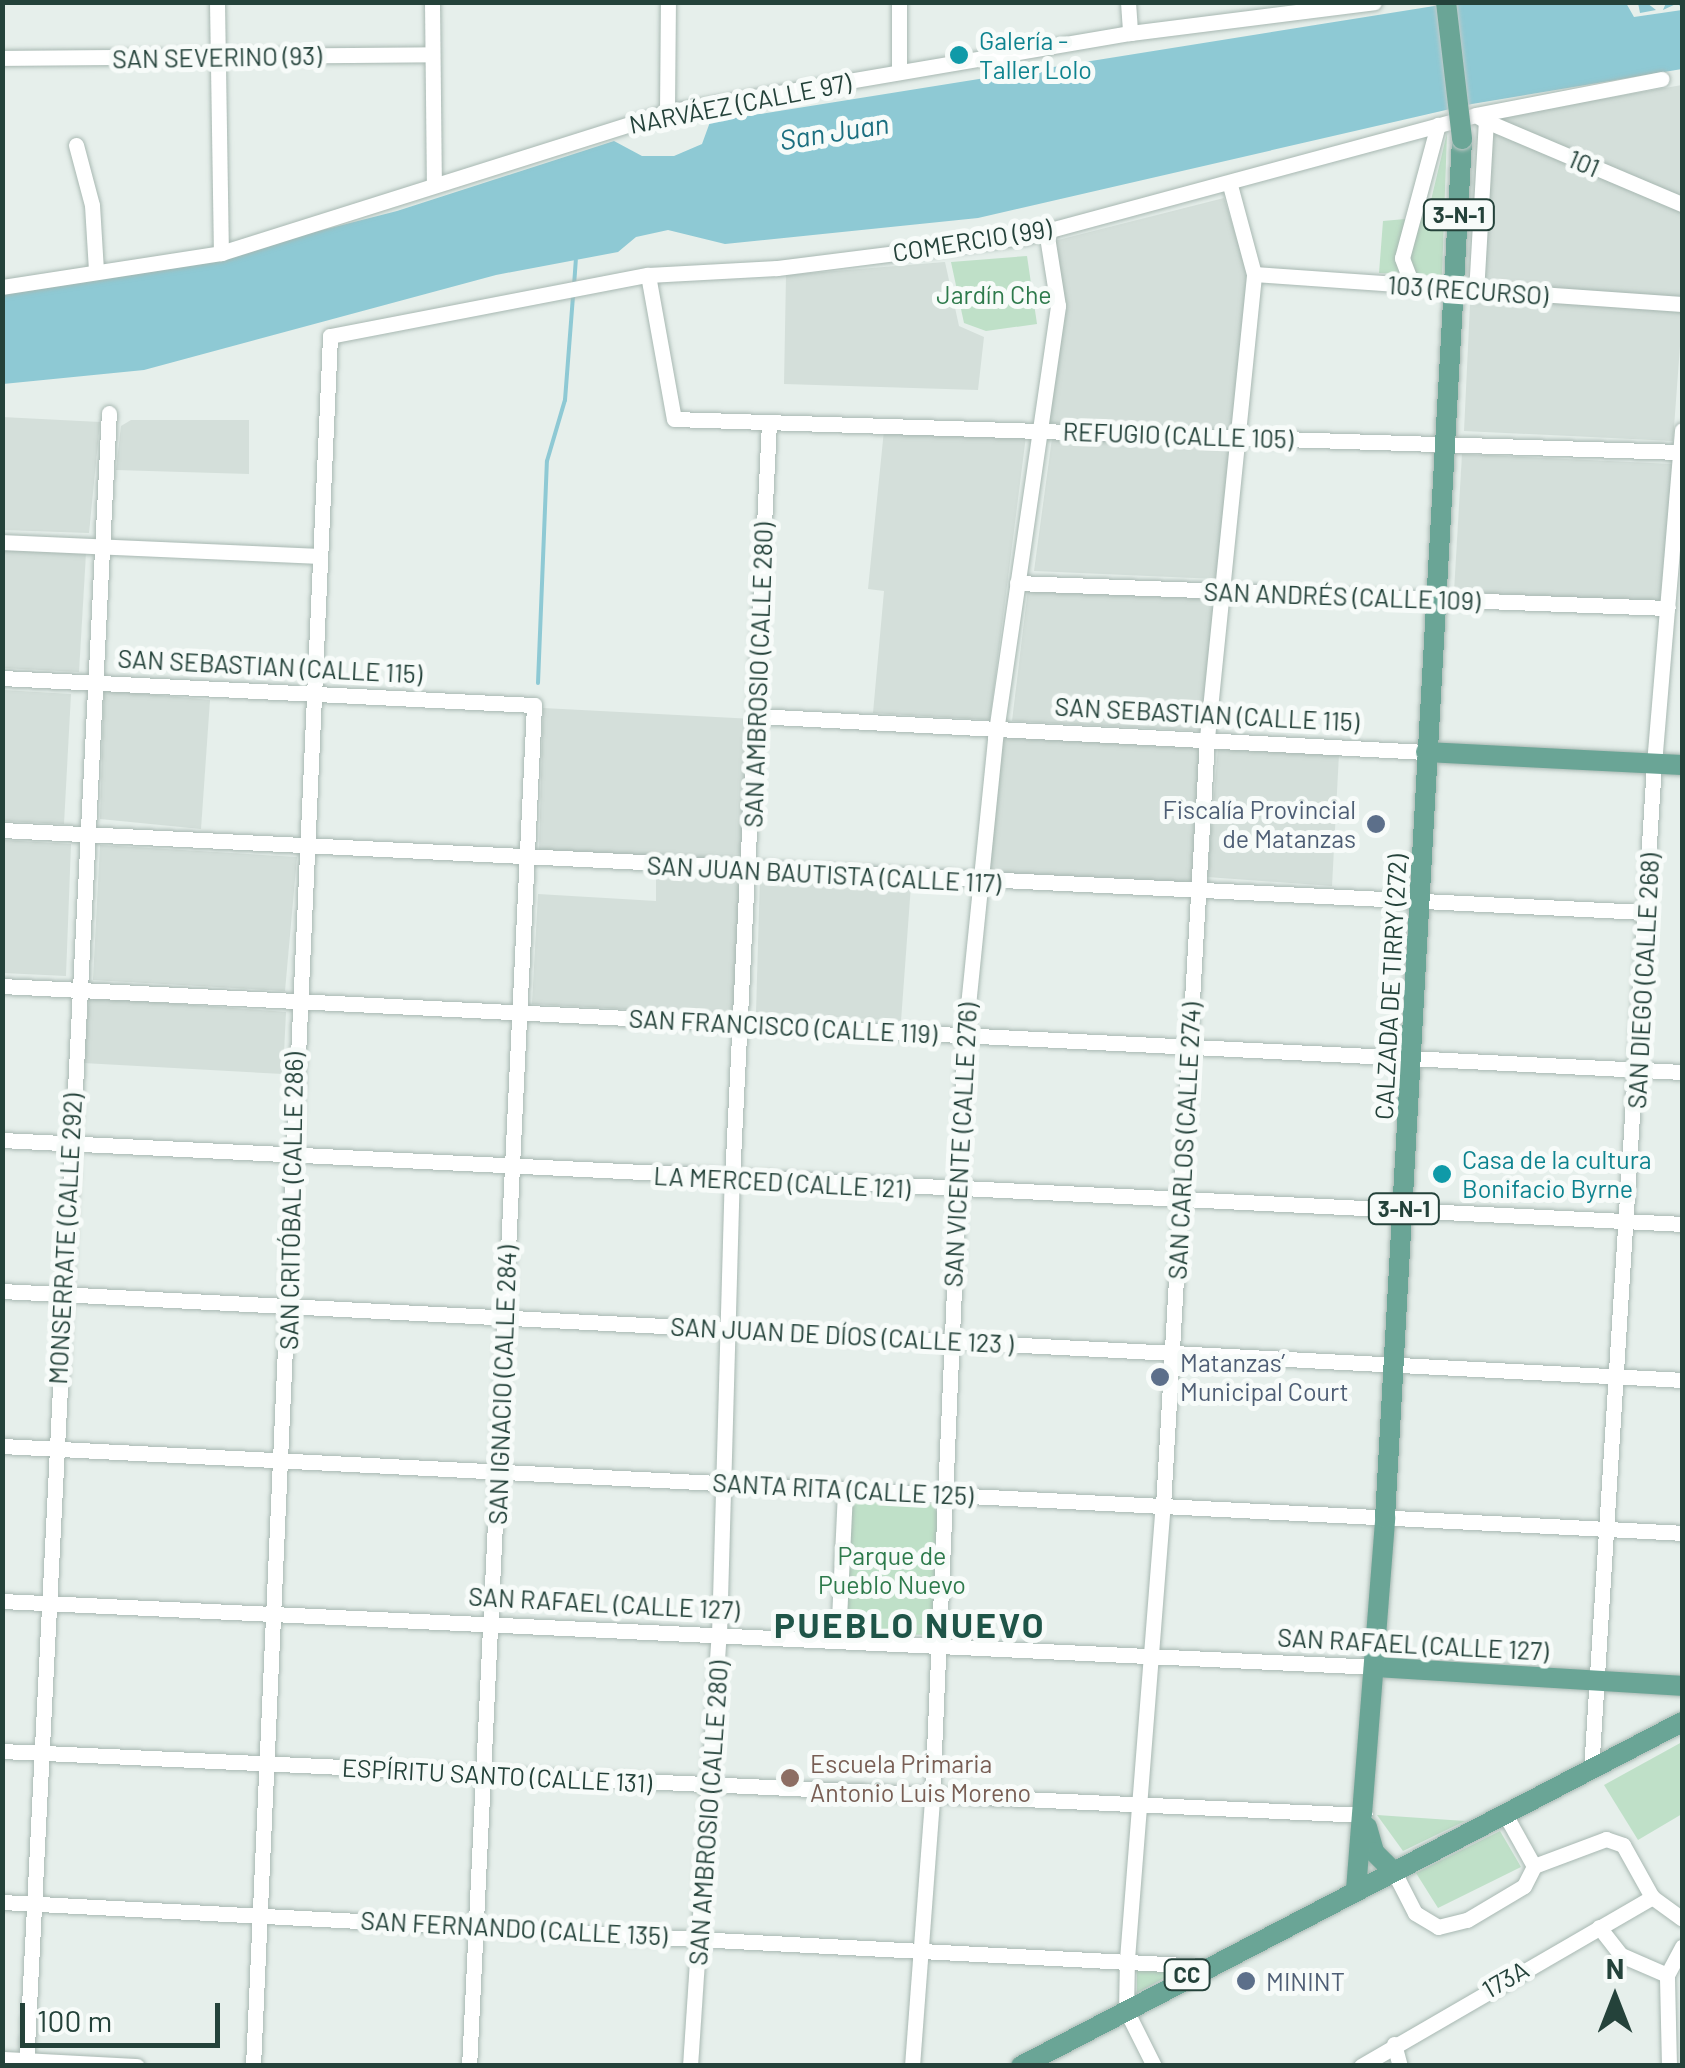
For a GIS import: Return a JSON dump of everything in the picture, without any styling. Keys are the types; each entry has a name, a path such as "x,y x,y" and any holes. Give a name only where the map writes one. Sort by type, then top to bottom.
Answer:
{"main road":[{"name":"CALZADA DE TIRRY (272)","path":"1362,1838 1404,1212 1426,752 1446,444 1465,292 1462,139 1446,2"},
{"name":"SAN SEBASTIAN (CALLE 115)","path":"1426,752 1682,765"},
{"name":"SAN RAFAEL (CALLE 127)","path":"1374,1667 1682,1686"},
{"path":"1356,1890 1682,1722"},
{"name":"3-N-1","path":"1364,1815 1374,1852 1391,1874"},
{"name":"3-N-1","path":"1356,1890 1362,1838"},
{"path":"1362,1838 1368,1857 1391,1874"},
{"name":"CC","path":"1021,2066 1204,1966 1356,1890"}],"street":[{"path":"218,2 221,252"},
{"path":"432,2 434,182"},
{"path":"667,112 668,2"},
{"path":"899,2 899,72"},
{"path":"1128,2 1130,33"},
{"name":"NARVÁEZ (CALLE 97)","path":"2,287 221,252 667,112 1130,33 1374,2"},
{"name":"SAN SEVERINO (93)","path":"2,58 432,54"},
{"name":"COMERCIO (99)","path":"330,336 648,276 777,268 1046,230 1230,185 1438,125 1662,79"},
{"path":"1465,292 1481,118"},
{"name":"101","path":"1481,118 1682,204"},
{"path":"1413,287 1402,258 1438,125"},
{"path":"76,145 92,205 96,270"},
{"path":"1230,185 1254,274"},
{"name":"SAN VICENTE (CALLE 276)","path":"912,2066 932,1797 965,1035 997,727 1058,306 1046,230"},
{"name":"103 (RECURSO)","path":"1254,274 1465,292 1682,304"},
{"name":"SAN CARLOS (CALLE 274)","path":"1126,2010 1163,1506 1206,738 1225,591 1254,274"},
{"name":"REFUGIO (CALLE 105)","path":"648,276 674,419 1681,452"},
{"name":"SAN CRITÓBAL (CALLE 286)","path":"253,2066 290,1307 296,1002 330,336"},
{"name":"MONSERRATE (CALLE 292)","path":"27,2063 53,1449 109,413"},
{"name":"SAN AMBROSIO (CALLE 280)","path":"690,2066 719,1635 732,1180 750,869 768,422"},
{"name":"SAN DIEGO (CALLE 268)","path":"1591,1771 1613,1376 1639,1070 1654,764 1682,430"},
{"path":"2,542 319,556"},
{"name":"SAN ANDRÉS (CALLE 109)","path":"1017,583 1668,608"},
{"name":"SAN SEBASTIAN (CALLE 115)","path":"2,678 534,705"},
{"name":"SAN IGNACIO (CALLE 284)","path":"470,2066 488,1774 503,1318 534,705"},
{"name":"SAN SEBASTIAN (CALLE 115)","path":"756,716 1426,752"},
{"name":"SAN JUAN BAUTISTA (CALLE 117)","path":"2,830 1198,894 1646,912"},
{"name":"SAN FRANCISCO (CALLE 119)","path":"2,986 1682,1072"},
{"name":"LA MERCED (CALLE 121)","path":"2,1140 1181,1203 1682,1224"},
{"name":"SAN JUAN DE DÍOS (CALLE 123 )","path":"2,1291 1682,1380"},
{"name":"SANTA RITA (CALLE 125)","path":"2,1446 1682,1532"},
{"path":"838,1640 845,1490"},
{"name":"SAN RAFAEL (CALLE 127)","path":"2,1601 494,1621 1374,1667"},
{"name":"ESPÍRITU SANTO (CALLE 131)","path":"2,1751 1140,1808 1364,1815"},
{"path":"1506,1816 1534,1866"},
{"path":"1391,1874 1415,1913 1438,1927 1468,1920 1524,1886 1534,1866 1606,1839 1624,1846 1652,1897 1682,1919"},
{"name":"173A","path":"1361,2066 1652,1897"},
{"name":"SAN FERNANDO (CALLE 135)","path":"2,1902 920,1947 1204,1966"},
{"path":"1599,1926 1621,1955 1667,1975"},
{"path":"1669,2066 1667,1975 1682,1947"},
{"path":"1126,2010 1154,2066"},
{"path":"1394,2044 1400,2066"},
{"path":"2,2059 137,2066"}],"shaded area":[{"path":"1682,85 1682,319 1673,441 1464,431 1470,304 1484,290 1493,118"},
{"path":"1224,198 1249,277 1233,429 1048,423 1054,241"},
{"path":"945,262 959,326 984,337 978,390 784,384 786,275"},
{"path":"2,417 100,422 89,533 3,530"},
{"path":"131,420 249,420 249,474 116,470 121,426"},
{"path":"884,430 1026,436 990,720 873,713 884,591 868,589"},
{"path":"1052,438 1230,445 1217,579 1034,571"},
{"path":"1462,454 1672,464 1665,602 1454,592"},
{"path":"3,550 86,553 79,672 3,668"},
{"path":"1028,589 1214,598 1201,731 1012,721"},
{"path":"3,690 71,694 64,824 3,821"},
{"path":"104,690 210,700 201,829 100,819"},
{"path":"543,708 754,719 749,863 539,851"},
{"path":"1000,732 1202,743 1193,886 989,873"},
{"path":"1218,748 1339,754 1332,886 1207,877"},
{"path":"3,840 71,844 66,976 3,973"},
{"path":"100,845 297,857 285,991 93,980"},
{"path":"656,871 743,875 734,1015 532,1004 538,894 656,901"},
{"path":"760,876 911,885 901,1021 756,1012"},
{"path":"89,997 286,1012 283,1074 83,1063"}],"green space":[{"path":"1447,133 1442,276 1379,273 1383,221 1427,217"},
{"name":"Jardín Che","path":"1027,256 1037,324 986,331 964,323 951,262"},
{"name":"Parque de Pueblo Nuevo","path":"851,1500 931,1502 938,1514 934,1628 927,1635 845,1632"},
{"path":"1682,1742 1682,1814 1638,1840 1604,1785"},
{"path":"1377,1815 1465,1821 1403,1851"},
{"path":"1500,1831 1521,1867 1438,1908 1416,1873"},
{"path":"1137,1970 1175,1972 1137,1993"}],"water":[{"name":"San Juan","path":"1453,3 1682,3 1682,69 1472,104 978,218 725,244 668,230 636,237 618,252 496,275 144,370 3,384 3,292 185,265 397,211 614,141 642,156 674,156 702,144 710,122"}],"pier":[{"path":"1626,3 1638,3 1640,13 1656,10 1647,3 1666,3 1663,10 1678,3 1682,10 1634,17"}],"waterway":[{"path":"574,286 576,260"},
{"path":"538,683 547,461 565,400 573,295"}],"place":[{"name":"Galería - Taller Lolo","path":"959,55"},
{"name":"Fiscalía Provincial de Matanzas","path":"1376,824"},
{"name":"Casa de la cultura Bonifacio Byrne","path":"1442,1174"},
{"name":"Matanzas’ Municipal Court","path":"1160,1377"},
{"name":"Escuela Primaria Antonio Luis Moreno","path":"790,1778"},
{"name":"MININT","path":"1246,1981"}],"district":[{"name":"PUEBLO NUEVO","path":"910,1624"}]}
